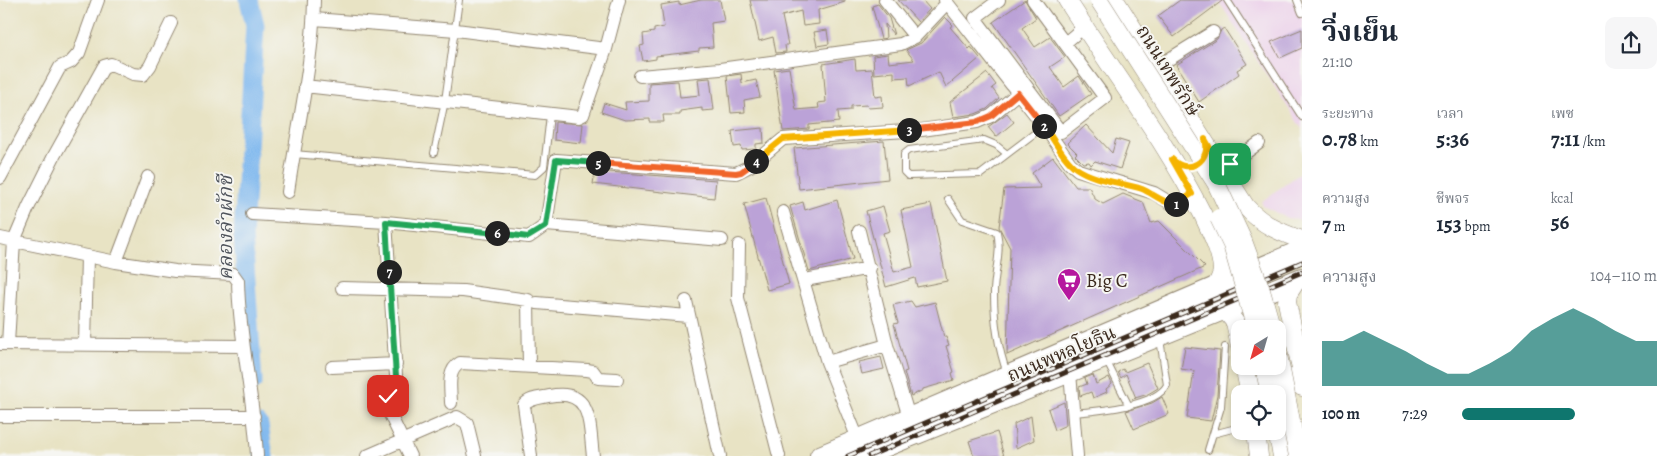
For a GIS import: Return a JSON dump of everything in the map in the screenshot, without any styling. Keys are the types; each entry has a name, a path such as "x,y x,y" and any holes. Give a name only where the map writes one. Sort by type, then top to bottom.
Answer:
{"main road":[{"path":"1067,0 1172,159 1192,194 1210,230 1219,258 1221,276 1216,286"},
{"name":"ถนนเทพรักษ์","path":"1086,0 1207,192 1232,245 1253,320"},
{"name":"ถนนเทพรักษ์","path":"1099,0 1216,183 1247,250 1269,320"},
{"name":"ถนนเทพรักษ์","path":"1115,0 1205,139 1246,207 1258,220 1302,240"},
{"path":"1172,159 1181,166 1195,166 1202,160 1206,152 1205,139"},
{"name":"ถนนพหลโยธิน","path":"860,448 909,417 1302,250"},
{"path":"1299,279 1288,294 1287,302 1302,374"},
{"name":"ถนนพหลโยธิน","path":"820,456 860,448 897,449 1105,358 1299,279"},
{"path":"1224,309 1233,320"},
{"path":"1280,375 1288,449"},
{"path":"1261,385 1264,381 1278,376 1292,379 1302,387"},
{"path":"1257,440 1259,456"}],"street":[{"path":"0,178 60,67 71,62 80,53 98,0"},
{"path":"288,192 314,20 314,0"},
{"path":"305,86 445,101 550,115 583,116 606,49 619,0"},
{"path":"885,0 915,37"},
{"path":"999,0 975,18 1061,132 1105,98 1033,0"},
{"path":"640,76 720,69 901,44 915,37 946,2 1044,126 1070,163 1078,170 1145,190 1174,205 1192,194"},
{"path":"314,20 456,30 606,49"},
{"path":"170,22 150,66 143,74 133,74 111,64 104,66 54,156 28,208 14,242 4,344 243,346"},
{"path":"1064,43 1084,27"},
{"path":"1158,66 1214,32"},
{"path":"546,226 556,160 736,173 752,165 783,139 922,130 977,122 991,116 1018,93"},
{"path":"1222,170 1259,143"},
{"path":"116,262 148,177"},
{"path":"784,212 827,362 860,448"},
{"path":"252,214 386,222 525,237 532,236 546,226 722,240"},
{"path":"386,222 397,391 385,398 384,402 410,456"},
{"path":"859,231 909,417"},
{"path":"0,238 116,262 175,271 233,274 238,281 243,346 254,416 257,456"},
{"path":"739,245 738,298 779,456"},
{"path":"85,345 87,256"},
{"path":"805,280 870,268"},
{"path":"342,288 463,291 528,300 529,367"},
{"path":"686,301 720,456"},
{"path":"537,303 688,316"},
{"path":"827,362 888,344"},
{"path":"451,403 452,370 460,363 587,370 593,371 598,378 617,380"},
{"path":"332,367 396,364"},
{"path":"1070,373 1077,456"},
{"path":"531,456 524,405 530,400 565,394 580,400 587,410 593,456"},
{"path":"0,416 254,416"},
{"path":"367,456 457,417 467,423 475,456"}],"lane":[{"path":"434,153 445,101 459,0"},
{"path":"1227,0 1302,117"},
{"path":"1297,0 1302,13"},
{"path":"294,154 536,175 544,167 550,115"},
{"path":"1007,154 996,144 984,140 909,150 904,154 904,172 908,176 981,174 1044,126"},
{"path":"948,200 962,220 997,232 999,241 994,292 999,350 1008,376"},
{"path":"1072,413 1108,411 1129,406 1163,391 1167,385 1160,336"},
{"path":"1208,450 1221,407 1231,352"},
{"path":"1105,358 1129,406"},
{"path":"1213,434 1231,429"}],"shaded area":[{"path":"1218,0 1302,0 1302,129 1225,11"},
{"path":"1302,172 1302,220 1287,218 1265,207 1261,202"}],"building":[{"path":"701,0 720,0 724,21 711,23 713,47 699,48 699,51 656,56 656,59 643,61 640,46 644,45 643,34 654,32 654,29 664,27 661,5 679,2 679,5"},
{"path":"750,0 845,0 845,2 818,10 819,24 803,26 801,11 782,16 788,45 785,45 786,52 776,53 773,37 759,41"},
{"path":"898,0 922,0 930,9 918,22"},
{"path":"1025,0 1036,18 1022,28 1035,47 1050,37 1065,57 1050,67 1064,87 1079,76 1091,94 1059,116 993,22"},
{"path":"1180,0 1222,1 1174,37 1158,16"},
{"path":"878,4 889,18 894,35 885,24 886,38 881,39 872,6"},
{"path":"945,17 953,25 950,27 969,49 971,47 980,58 946,87 939,72 909,86 908,77 894,78 894,72 874,74 873,56 888,54 889,63 914,60 906,50 921,43"},
{"path":"1224,28 1247,64 1237,70 1239,74 1199,102 1176,65 1217,39"},
{"path":"1302,29 1302,48 1280,58 1271,42"},
{"path":"827,30 829,44 817,46 814,32"},
{"path":"855,59 856,70 872,69 875,97 882,96 883,107 851,106 851,110 838,111 839,122 809,125 809,129 783,131 774,70 789,68 796,110 819,108 818,103 826,102 823,64"},
{"path":"987,73 996,85 992,88 999,98 987,109 975,114 953,117 950,102"},
{"path":"741,74 742,83 756,80 760,97 744,100 745,112 731,113 727,76"},
{"path":"710,78 714,110 702,111 702,108 680,111 680,115 663,115 664,122 650,122 650,119 625,120 601,112 604,103 626,110 625,102 649,101 649,83 678,81 680,97 700,95 698,79"},
{"path":"1007,113 1014,122 996,137 988,127"},
{"path":"555,122 583,124 581,143 554,140"},
{"path":"1086,125 1112,153 1116,139 1129,143 1120,169 1095,161 1091,165 1089,162 1083,163 1075,155 1077,153 1067,143"},
{"path":"763,128 764,143 756,144 756,149 742,150 741,146 734,147 732,131"},
{"path":"884,141 888,179 799,189 794,148"},
{"name":"Big C","path":"1053,157 1076,187 1089,187 1095,199 1103,204 1123,194 1143,202 1151,223 1159,221 1205,267 1007,355 1010,248 999,227 1004,189 1041,188 1032,173"},
{"path":"595,171 716,180 714,198 593,184"},
{"path":"766,198 789,284 767,290 744,204"},
{"path":"837,200 853,259 809,271 790,206 803,202 805,210"},
{"path":"931,204 947,281 917,287 915,278 886,287 866,211 883,206 890,231 883,233 894,272 913,267 901,210"},
{"path":"911,301 915,307 935,302 944,337 946,337 949,345 946,346 954,372 952,373 954,380 923,389 911,396 904,372 907,371 894,324 898,323 893,305"},
{"path":"1185,347 1220,351 1217,395 1211,421 1187,418 1194,371 1181,369"},
{"path":"881,357 884,369 862,374 859,362"},
{"path":"1147,363 1158,388 1136,398 1126,374 1121,378 1118,372 1123,369 1125,372"},
{"path":"1093,375 1096,384 1109,377 1112,384 1106,389 1107,392 1093,398 1091,392 1080,396 1079,387 1087,384 1085,378"},
{"path":"1162,397 1169,414 1134,429 1126,411 1152,403"},
{"path":"1064,402 1066,425 1055,430 1048,409"},
{"path":"1031,416 1034,440 1016,448 1014,424"},
{"path":"997,432 1004,456 974,456 969,441"}],"waterway":[{"name":"คลองลำผักชี","path":"249,0 255,25 243,237 253,381"},
{"name":"คลองลำผักชี","path":"259,425 264,456"}],"railway":[{"path":"848,456 1302,262"},
{"path":"869,456 1302,272"}],"place":[{"name":"Big C","path":"1069,301"}],"route":[{"path":"388,396 397,391 386,222 525,237 532,236 546,226 556,160 736,173 752,165 773,145 783,139 922,130 977,122 991,116 1018,93 1070,163 1078,170 1154,194 1171,204 1179,204 1192,194 1172,159 1181,166 1187,167 1200,163 1206,152 1207,145 1205,139 1222,170 1230,164"}]}
